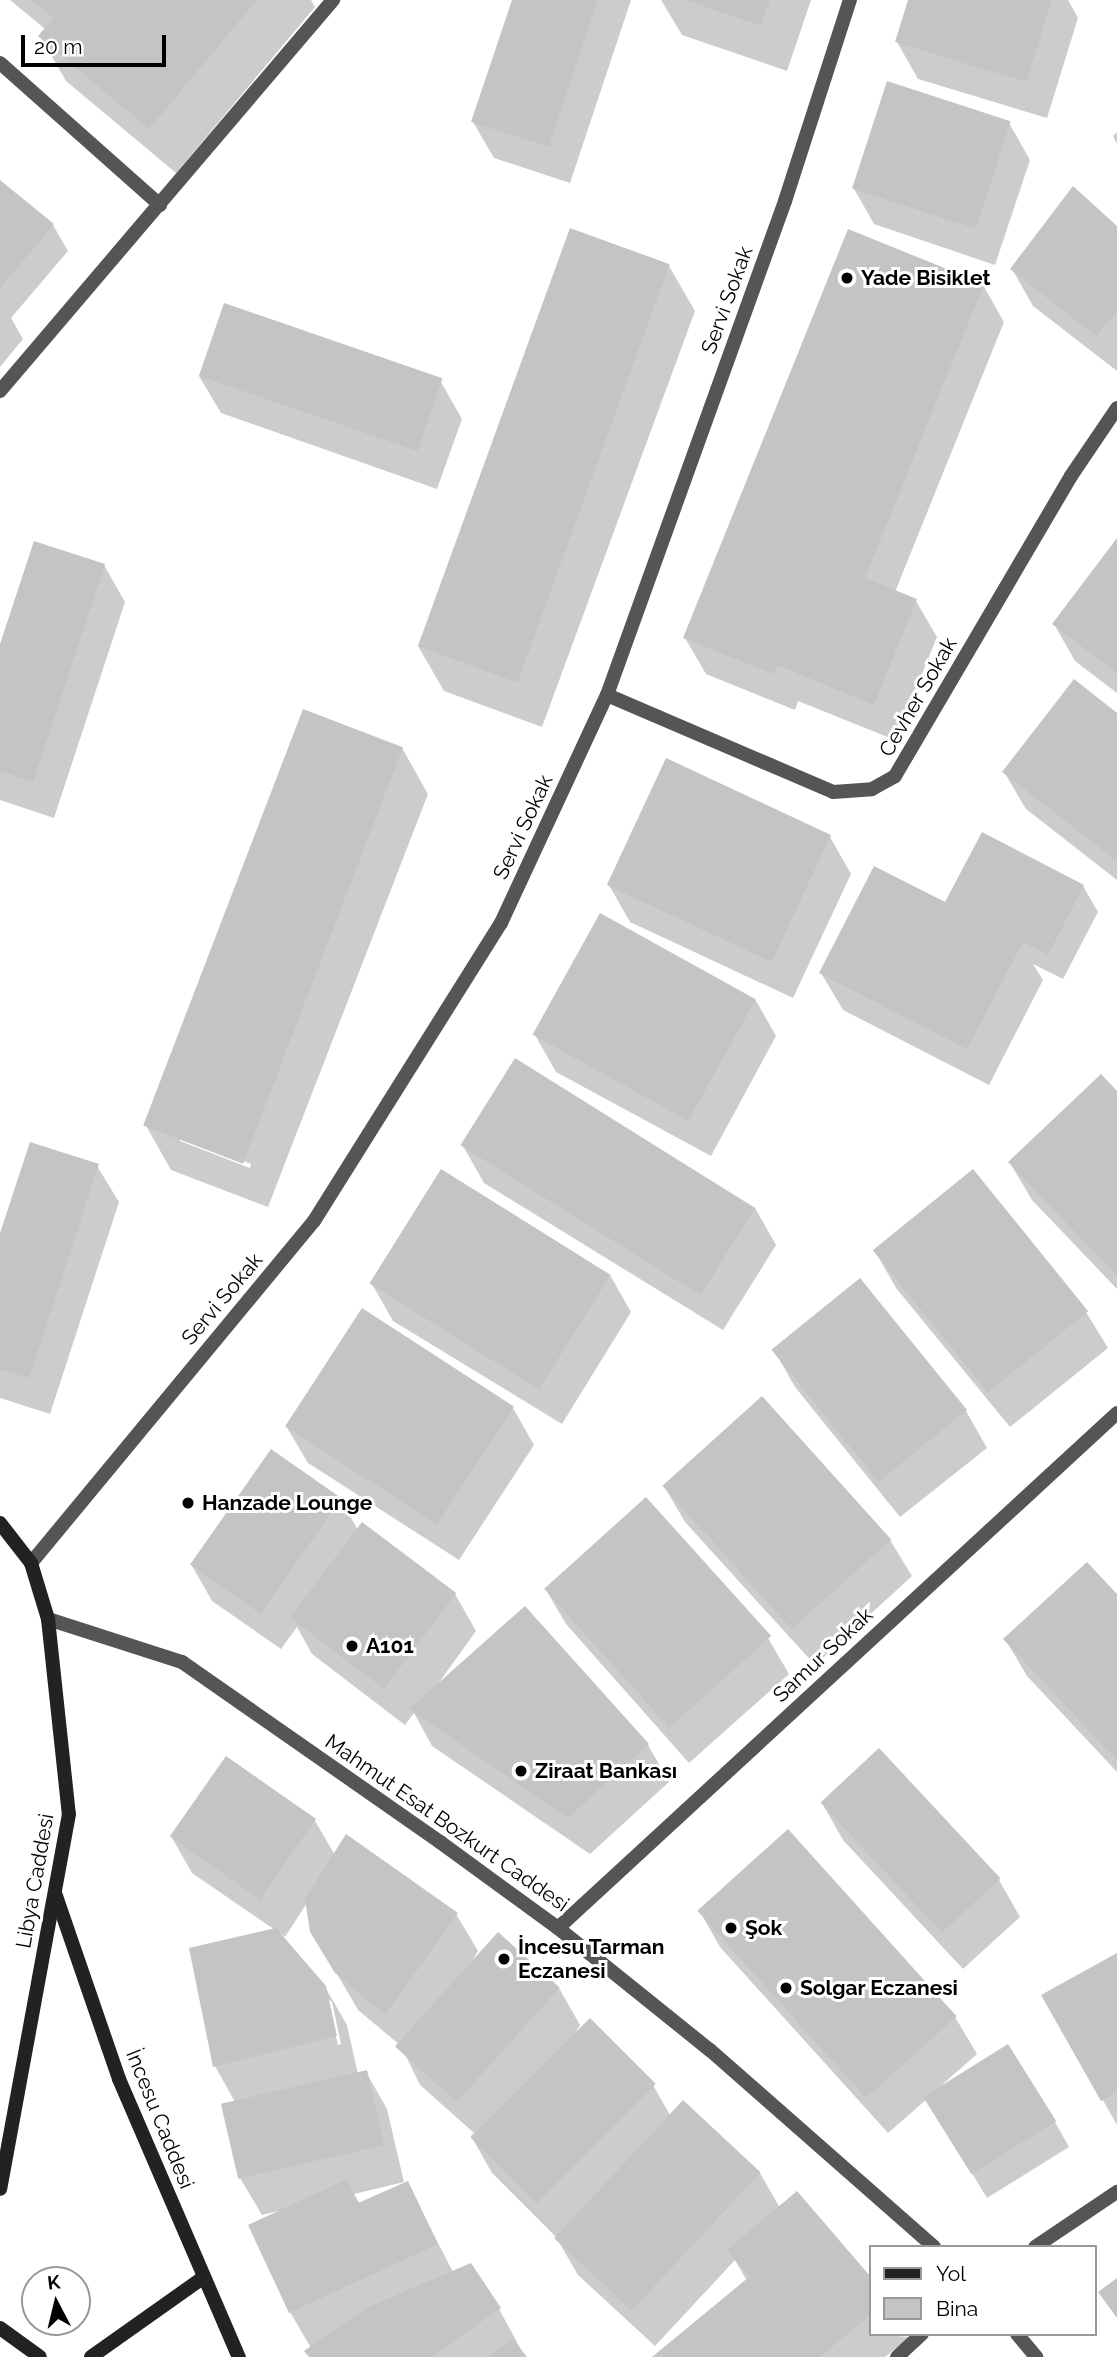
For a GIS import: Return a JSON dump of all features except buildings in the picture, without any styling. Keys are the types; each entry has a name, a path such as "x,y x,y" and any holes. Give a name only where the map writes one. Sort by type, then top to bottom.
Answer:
{"main road":[{"path":"0,1523 31,1563 48,1619"},
{"name":"Libya Caddesi","path":"0,2189 69,1814 48,1619"},
{"name":"İncesu Caddesi","path":"55,1892 119,2079 239,2357"},
{"path":"90,2357 204,2277"},
{"path":"0,2328 40,2357"}],"street":[{"path":"0,391 333,0"},
{"name":"Servi Sokak","path":"31,1563 314,1221 501,923 607,695 785,201 850,0"},
{"path":"0,63 160,205"},
{"name":"Cevher Sokak","path":"607,695 833,792 872,789 895,776 1071,476 1117,408"},
{"name":"Samur Sokak","path":"558,1927 1117,1413"},
{"name":"Mahmut Esat Bozkurt Caddesi","path":"48,1619 182,1662 558,1927 710,2050 932,2245"},
{"path":"1038,2245 1117,2192"},
{"path":"897,2357 920,2336"},
{"path":"1019,2336 1036,2357"}],"place":[{"name":"Yade Bisiklet","path":"847,278"},
{"name":"Hanzade Lounge","path":"188,1503"},
{"name":"A101","path":"352,1646"},
{"name":"Ziraat Bankası","path":"521,1771"},
{"name":"Şok","path":"731,1928"},
{"name":"İncesu Tarman Eczanesi","path":"504,1959"},
{"name":"Solgar Eczanesi","path":"786,1988"}]}
